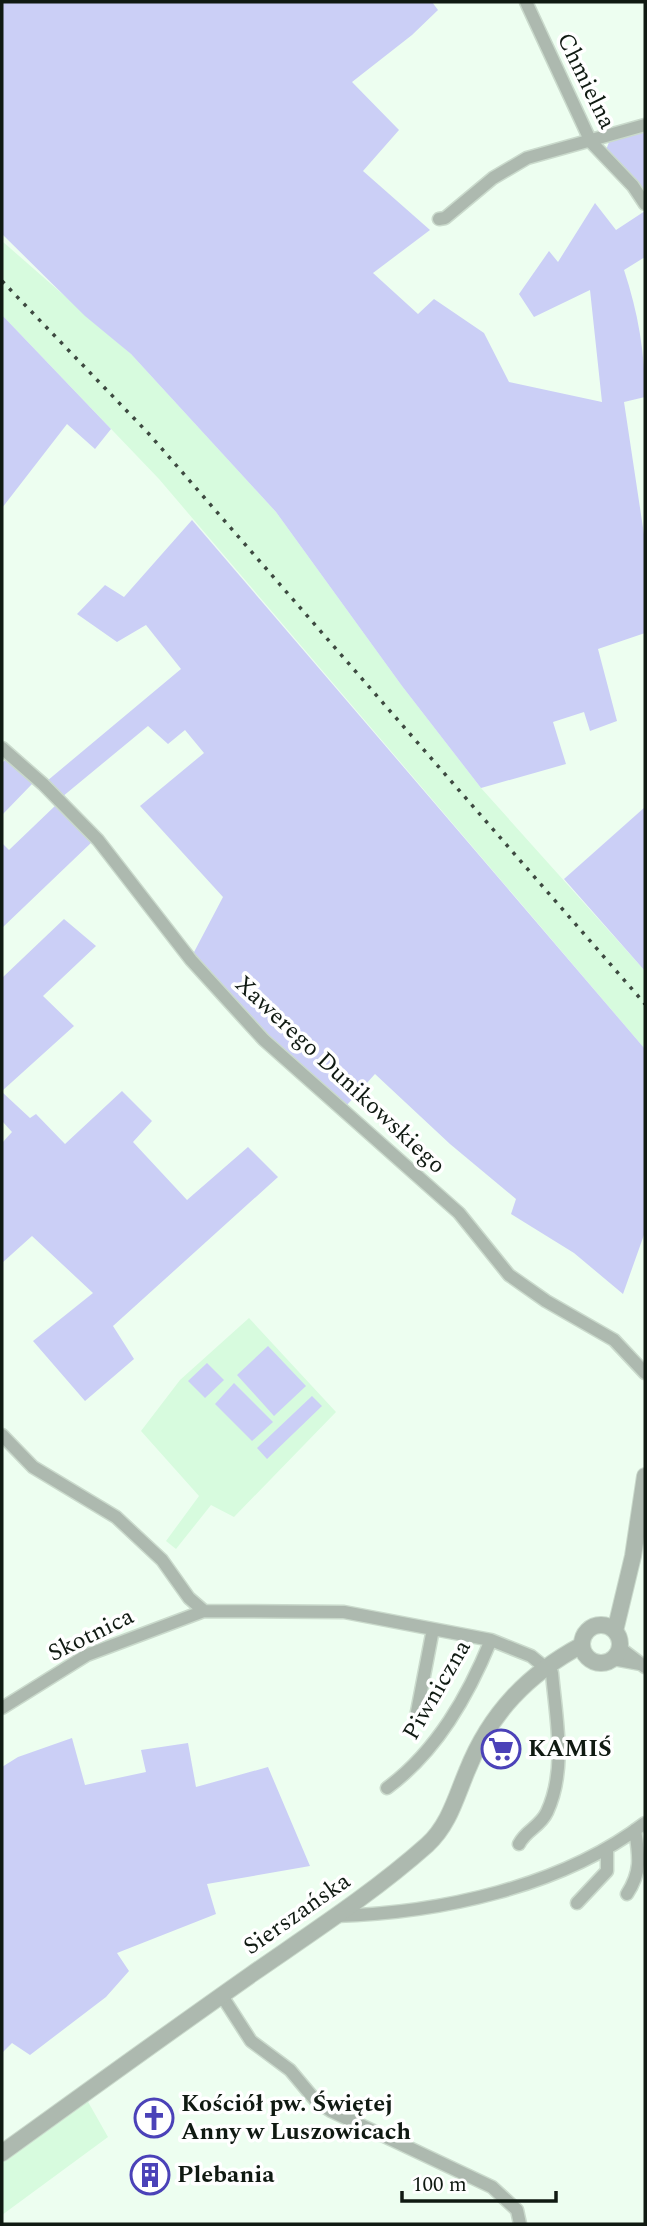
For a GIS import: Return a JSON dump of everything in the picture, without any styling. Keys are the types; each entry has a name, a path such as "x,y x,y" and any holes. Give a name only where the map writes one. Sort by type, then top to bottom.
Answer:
{"street":[{"name":"Chmielna","path":"526,2 591,142 633,186 645,204"},
{"path":"439,219 445,218 505,169 527,158 645,125"},
{"name":"Xawerego Dunikowskiego","path":"2,748 43,784 98,840 191,960 264,1040 459,1213 509,1275 546,1301 614,1340 645,1373"},
{"path":"2,1435 33,1467 116,1517 162,1560 189,1598 204,1611 344,1612 491,1640 552,1663 585,1651"},
{"path":"643,1666 617,1653 609,1628 621,1604 633,1556 645,1476"},
{"name":"Skotnica","path":"2,1709 87,1655 204,1611"},
{"path":"585,1651 589,1630 609,1628"},
{"path":"417,1712 433,1629"},
{"name":"Piwniczna","path":"387,1788 411,1770 439,1738 491,1640"},
{"path":"585,1651 596,1663 617,1653"},
{"path":"519,1844 524,1835 541,1823 548,1809 559,1757 552,1663"},
{"name":"Sierszańska","path":"2,2153 335,1916 438,1835 479,1742 512,1695 552,1663"},
{"path":"335,1916 454,1903 496,1894 607,1848 640,1826"},
{"path":"627,1894 635,1881 640,1860 640,1826"},
{"path":"577,1903 607,1871 607,1848"},
{"path":"222,1996 251,2041 289,2070 316,2101 331,2111 492,2187 517,2210 520,2224"}],"shaded area":[{"path":"2,2 432,2 438,10 412,35 352,82 399,130 363,171 430,230 373,273 418,314 434,299 484,333 509,382 602,402 590,290 534,317 519,294 549,251 558,262 595,203 616,230 645,211 645,257 624,270 640,333 645,397 624,402 645,541 645,633 598,649 617,721 590,731 584,712 553,722 566,764 481,788 402,686 276,512 131,354 85,316 2,234"},
{"path":"645,128 645,195 638,182 606,150 611,137"},
{"path":"2,241 131,354 276,512 402,686 481,788 645,971 645,1049 159,479 2,315"},
{"path":"2,315 111,429 95,449 67,424 2,508"},
{"path":"192,520 645,1049 645,1232 623,1294 574,1253 511,1214 516,1199 450,1144 375,1074 346,1106 270,1039 193,954 223,897 140,806 204,753 185,730 168,744 148,726 62,797 47,781 181,669 146,625 117,642 77,614 105,585 124,597"},
{"path":"5,760 34,782 2,815 2,763"},
{"path":"57,804 93,841 2,928 2,843 9,850"},
{"path":"645,807 645,971 564,879"},
{"path":"64,919 96,946 43,996 74,1026 2,1091 2,978"},
{"path":"122,1091 152,1121 133,1142 187,1200 248,1147 278,1177 113,1326 134,1359 85,1401 33,1341 93,1293 32,1236 2,1263 2,1143 12,1132 2,1121 2,1092 30,1118 36,1114 65,1144"},
{"path":"249,1318 336,1412 234,1517 211,1505 176,1549 166,1541 199,1496 141,1431 180,1380"},
{"path":"268,1346 306,1386 274,1416 237,1375"},
{"path":"207,1363 224,1380 205,1398 188,1381"},
{"path":"234,1383 273,1422 252,1441 215,1404"},
{"path":"312,1396 322,1406 267,1459 257,1448"},
{"path":"72,1738 85,1785 146,1772 141,1750 188,1743 196,1787 268,1767 310,1866 207,1884 216,1914 117,1953 129,1971 106,1997 30,2055 12,2043 2,2053 2,1767 18,1757"},
{"path":"87,2100 108,2137 2,2215 2,2160"}],"railway":[{"path":"2,281 149,434 645,1004"}],"place":[{"name":"KAMIŚ","path":"501,1749"},
{"name":"Kościół pw. Świętej Anny w Luszowicach","path":"154,2118"},
{"name":"Plebania","path":"150,2175"}]}
